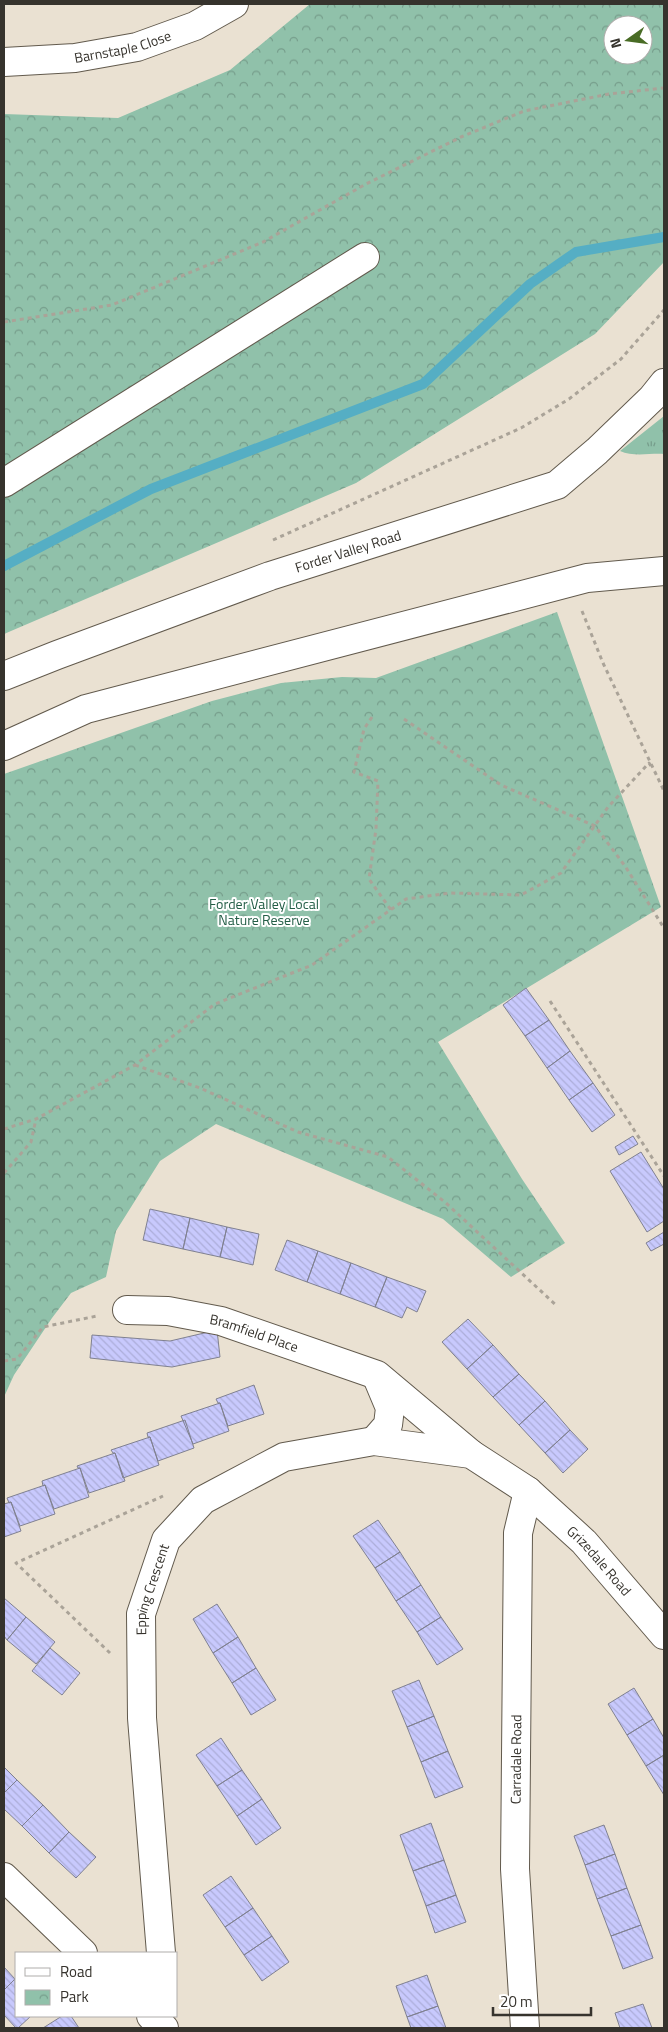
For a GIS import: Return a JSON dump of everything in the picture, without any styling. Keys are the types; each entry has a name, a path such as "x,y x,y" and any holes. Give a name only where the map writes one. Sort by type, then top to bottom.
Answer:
{"street":[{"name":"Barnstaple Close","path":"4,62 75,58 137,47 195,26 234,4"},
{"path":"4,483 364,257"},
{"name":"Forder Valley Road","path":"4,676 270,576 557,485 597,451 652,398 664,383"},
{"path":"4,746 86,710 587,578 664,571"},
{"name":"Bramfield Place","path":"127,1310 168,1311 222,1320 377,1375 471,1454"},
{"path":"374,1441 388,1425 390,1408 377,1375"},
{"name":"Epping Crescent","path":"156,1950 142,1718 141,1614 166,1540 203,1500 284,1457 374,1441 471,1454 528,1491"},
{"name":"Grizedale Road","path":"528,1491 584,1542 664,1636"},
{"name":"Carradale Road","path":"525,2028 515,1869 518,1533 528,1491"},
{"path":"4,1877 82,1952"},
{"path":"152,2017 166,2028"}],"path":[{"path":"4,322 112,305 262,242 366,184 461,136 524,111 608,94 664,88"},
{"path":"271,542 529,423 569,399 620,359 664,310"},
{"path":"568,583 603,663 664,791"},
{"path":"372,717 364,729 354,772 378,782 376,829 369,879 391,910"},
{"path":"404,718 501,785 595,826 625,866 664,928"},
{"path":"4,1129 36,1119 135,1065 215,1004 312,965 406,899 450,892 521,895 561,873 608,807 649,763 653,769"},
{"path":"550,1000 664,1176"},
{"path":"135,1065 200,1088 298,1132 388,1157 446,1203 557,1306"},
{"path":"4,1173 31,1142 36,1119"},
{"path":"4,1361 17,1359 43,1327 127,1310"},
{"path":"142,1683 16,1563 168,1494"}],"green space":[{"path":"310,4 664,4 664,262 595,334 356,483 4,634 4,114 118,118 230,70"},
{"path":"664,416 664,454 636,454 620,451"},
{"name":"Forder Valley Local Nature Reserve","path":"557,612 661,907 438,1042 522,1179 565,1243 511,1277 443,1219 216,1124 160,1161 116,1231 106,1277 71,1293 14,1375 4,1397 4,774 212,701 281,683 342,677 376,678"}],"building":[{"path":"526,988 549,1020 525,1036 503,1005"},
{"path":"549,1020 570,1051 547,1068 525,1036"},
{"path":"570,1051 593,1083 569,1100 547,1068"},
{"path":"593,1083 615,1115 592,1132 569,1100"},
{"path":"633,1136 638,1144 619,1155 615,1147"},
{"path":"641,1152 664,1189 664,1221 647,1232 610,1171"},
{"path":"150,1209 190,1218 183,1249 143,1240"},
{"path":"190,1218 227,1227 220,1257 183,1249"},
{"path":"227,1227 259,1234 253,1265 220,1257"},
{"path":"664,1232 664,1244 651,1251 646,1243"},
{"path":"287,1240 318,1251 307,1282 275,1270"},
{"path":"318,1251 351,1263 340,1294 307,1282"},
{"path":"351,1263 387,1277 375,1307 340,1294"},
{"path":"387,1277 426,1291 417,1312 407,1307 402,1318 375,1307"},
{"path":"468,1319 493,1345 467,1369 442,1342"},
{"path":"217,1330 220,1357 172,1367 90,1358 92,1335 170,1341"},
{"path":"493,1345 519,1374 493,1397 467,1369"},
{"path":"519,1374 545,1401 519,1425 493,1397"},
{"path":"254,1385 264,1414 228,1426 220,1403 216,1399"},
{"path":"545,1401 570,1430 545,1453 519,1425"},
{"path":"220,1403 229,1431 193,1444 181,1416"},
{"path":"185,1420 194,1448 158,1461 147,1433"},
{"path":"570,1430 588,1449 563,1473 545,1453"},
{"path":"150,1437 159,1465 123,1478 115,1453 111,1450"},
{"path":"115,1453 125,1481 89,1493 80,1468 77,1466"},
{"path":"80,1468 89,1497 54,1509 42,1481"},
{"path":"45,1485 55,1514 20,1526 11,1502 9,1503 7,1498"},
{"path":"11,1502 21,1531 4,1537 4,1504"},
{"path":"378,1520 400,1552 375,1568 353,1536"},
{"path":"400,1552 421,1585 396,1601 375,1568"},
{"path":"421,1585 441,1617 417,1632 396,1601"},
{"path":"4,1598 26,1617 7,1640 4,1636"},
{"path":"217,1604 238,1637 213,1653 193,1619"},
{"path":"26,1617 55,1642 36,1664 7,1640"},
{"path":"441,1617 463,1649 437,1665 417,1632"},
{"path":"238,1637 256,1668 232,1683 213,1653"},
{"path":"50,1648 80,1673 62,1695 32,1671"},
{"path":"256,1668 276,1700 251,1715 232,1683"},
{"path":"419,1680 434,1716 407,1727 392,1691"},
{"path":"634,1688 653,1719 627,1735 608,1704"},
{"path":"434,1716 448,1751 421,1762 407,1727"},
{"path":"653,1719 664,1738 664,1755 646,1766 627,1735"},
{"path":"221,1738 242,1770 217,1786 196,1755"},
{"path":"448,1751 463,1787 435,1798 421,1762"},
{"path":"664,1755 664,1795 646,1766"},
{"path":"4,1767 17,1780 4,1793"},
{"path":"242,1770 262,1799 237,1816 217,1786"},
{"path":"17,1780 43,1805 22,1826 4,1809 4,1793"},
{"path":"262,1799 281,1828 256,1845 237,1816"},
{"path":"43,1805 69,1832 49,1853 22,1826"},
{"path":"431,1823 444,1860 413,1871 400,1835"},
{"path":"604,1825 615,1854 585,1865 574,1836"},
{"path":"69,1832 96,1857 76,1878 49,1853"},
{"path":"615,1854 627,1888 597,1899 585,1865"},
{"path":"444,1860 456,1895 426,1906 413,1871"},
{"path":"231,1876 253,1908 225,1927 203,1895"},
{"path":"627,1888 641,1925 611,1936 597,1899"},
{"path":"456,1895 466,1922 435,1933 426,1906"},
{"path":"253,1908 272,1936 244,1955 225,1927"},
{"path":"641,1925 653,1958 623,1969 611,1936"},
{"path":"272,1936 289,1962 262,1981 244,1955"},
{"path":"4,1967 15,1979 4,1990"},
{"path":"427,1975 438,2006 407,2017 396,1986"},
{"path":"15,1979 15,2017 30,2017 18,2028 4,2015 4,1990"},
{"path":"643,2004 652,2028 620,2028 615,2013"},
{"path":"438,2006 446,2028 411,2028 407,2017"},
{"path":"60,2017 72,2017 79,2028 43,2028"}],"waterway":[{"path":"4,566 151,489 423,384 530,284 576,252 664,237"}]}
